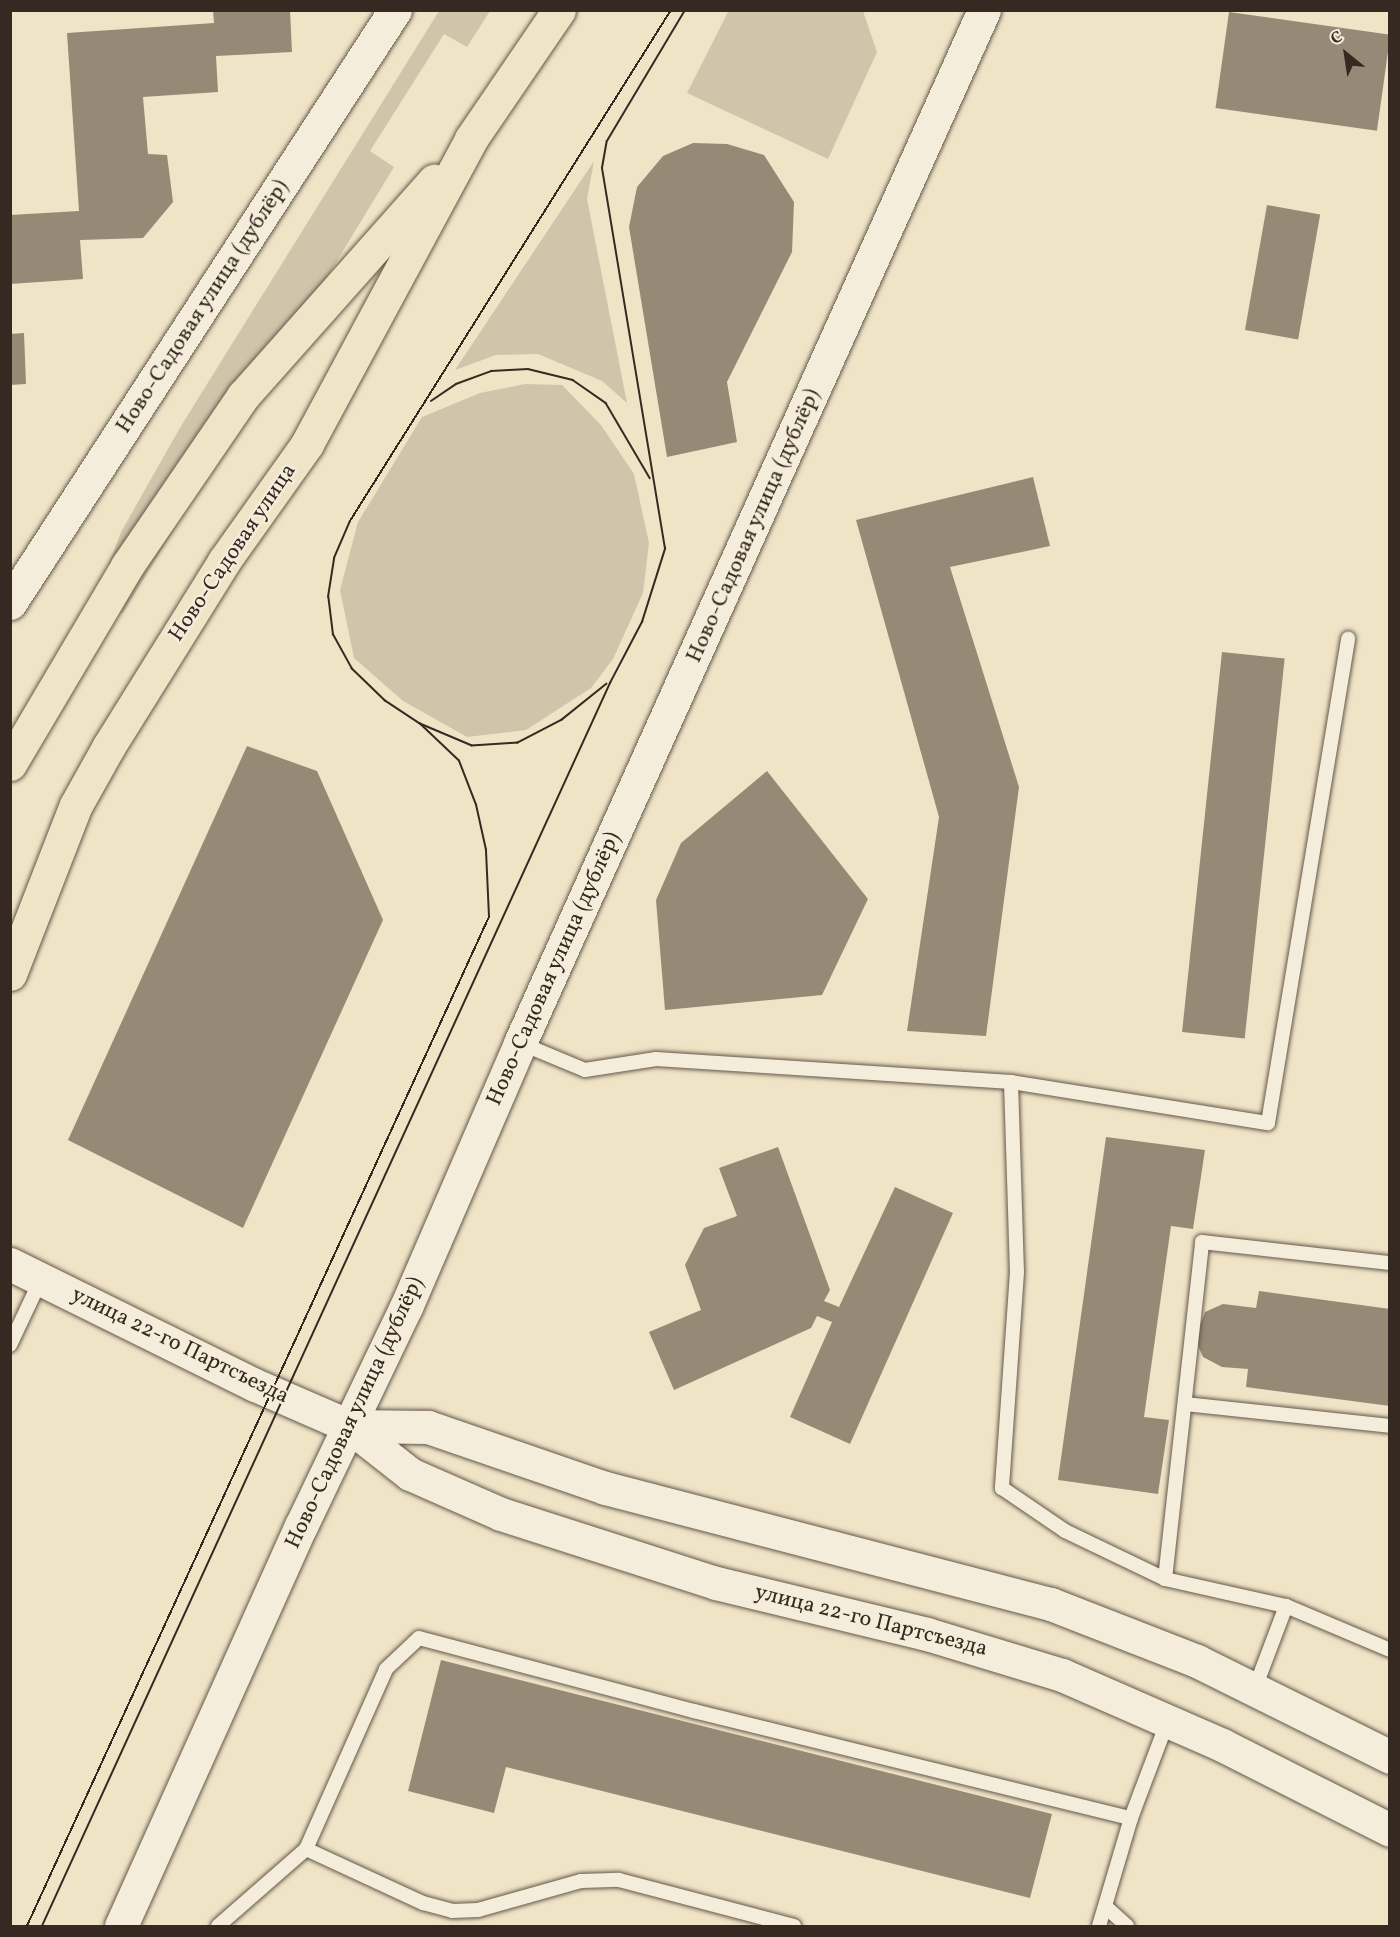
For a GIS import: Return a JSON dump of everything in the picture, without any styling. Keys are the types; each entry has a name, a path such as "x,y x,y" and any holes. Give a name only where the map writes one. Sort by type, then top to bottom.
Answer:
{"main road":[{"name":"Ново-Садовая улица (дублёр)","path":"10,603 394,10"},
{"name":"Ново-Садовая улица","path":"10,974 76,805 224,561 307,444 471,139 559,10"},
{"name":"Ново-Садовая улица (дублёр)","path":"121,1926 349,1426 406,1307 520,1043 984,10"},
{"name":"Ново-Садовая улица","path":"10,764 168,502 243,396 471,139"},
{"name":"улица 22-го Партсъезда","path":"10,1264 255,1385 349,1426 411,1474 501,1514 716,1583 1000,1653 1168,1720 1389,1830"},
{"name":"улица 22-го Партсъезда","path":"349,1426 428,1426 605,1488 1051,1604 1153,1641 1255,1688 1389,1757"}],"lane":[{"path":"520,1043 585,1070 656,1059 1011,1082 1268,1123 1348,639"},
{"path":"1011,1082 1017,1272 1002,1488 1065,1531 1165,1579 1286,1606 1389,1650"},
{"path":"1165,1579 1202,1242 1389,1263"},
{"path":"10,1346 41,1279"},
{"path":"1185,1404 1389,1426"},
{"path":"1255,1688 1286,1606"},
{"path":"218,1926 306,1849 386,1669 419,1638 705,1714 1131,1818"},
{"path":"1099,1926 1107,1908 1131,1818 1168,1720"},
{"path":"306,1849 423,1903 452,1911 478,1910 581,1881 619,1880 794,1926"},
{"path":"1107,1908 1127,1926"}],"shaded area":[{"path":"729,10 863,11 877,52 828,159 687,93"},
{"path":"439,11 490,11 467,47 444,34 370,151 394,167 123,613 93,607 121,532 181,426"},
{"path":"594,161 587,199 627,403 602,381 538,354 496,355 455,370"},
{"path":"525,384 562,385 601,425 634,474 649,543 643,593 613,659 591,688 526,730 467,737 403,701 354,658 340,590 358,522 422,417 480,393"}],"building":[{"path":"213,10 290,10 292,52 216,56 218,92 143,97 148,154 167,155 173,202 143,238 80,240 83,279 10,284 10,215 79,211 67,33 214,23"},
{"path":"1229,12 1390,35 1377,131 1216,108"},
{"path":"693,143 727,144 764,155 794,202 792,252 727,382 737,442 667,457 629,227 637,187 663,156"},
{"path":"1267,205 1320,214 1298,339 1245,330"},
{"path":"24,333 26,384 10,385 10,334"},
{"path":"1033,477 1050,546 950,567 1019,787 986,1036 907,1031 939,817 856,520"},
{"path":"1222,652 1285,659 1245,1038 1182,1032"},
{"path":"247,746 317,771 383,920 243,1228 68,1140"},
{"path":"767,771 868,899 822,995 665,1010 656,900 681,843"},
{"path":"1106,1137 1205,1150 1193,1229 1171,1226 1144,1417 1169,1420 1158,1494 1058,1480"},
{"path":"778,1147 830,1290 824,1301 839,1307 895,1187 953,1213 850,1444 790,1417 832,1322 817,1316 811,1328 674,1390 649,1332 701,1310 685,1265 704,1228 737,1216 719,1168"},
{"path":"1259,1291 1390,1309 1390,1406 1246,1387 1248,1369 1222,1367 1203,1357 1195,1339 1205,1312 1223,1304 1256,1308"},
{"path":"441,1660 1052,1814 1030,1898 506,1767 494,1813 408,1791"}],"tram line":[{"path":"607,684 562,720 518,743 472,746 420,724 385,701 352,669 333,635 328,597 334,558 350,521 671,10"},
{"path":"42,1926 610,683 642,622 665,549 602,168 607,141 685,10"},
{"path":"431,401 456,384 491,371 528,369 573,380 606,403 650,478"},
{"path":"27,1926 489,917 486,850 476,805 459,761 420,724"}]}
